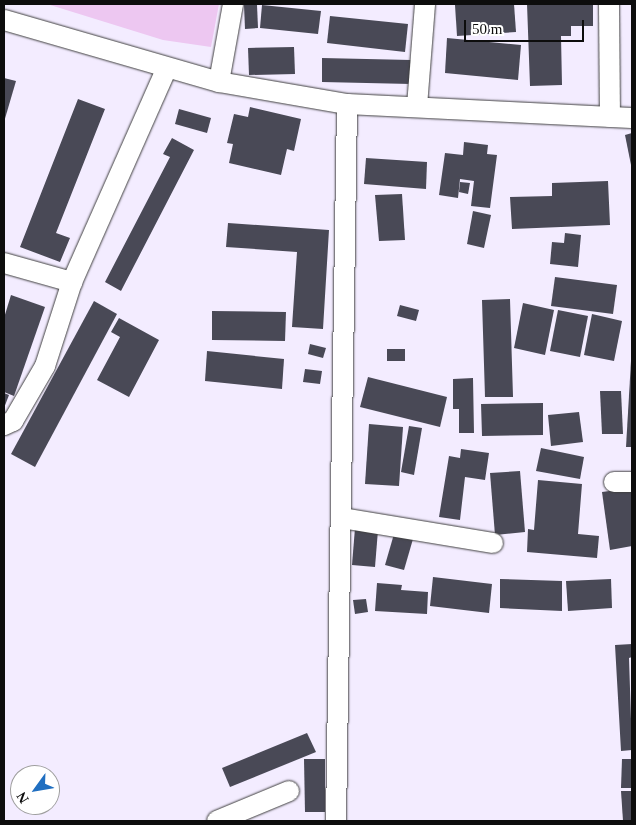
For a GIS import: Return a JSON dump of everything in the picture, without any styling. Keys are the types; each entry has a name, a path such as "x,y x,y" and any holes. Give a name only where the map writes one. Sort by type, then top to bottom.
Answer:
{"street":[{"path":"219,82 233,4"},
{"path":"417,106 425,4"},
{"path":"610,4 610,117"},
{"path":"4,20 219,82 348,104 632,118"},
{"path":"4,425 13,422 45,366 72,282 167,68"},
{"path":"336,821 348,104"},
{"path":"4,263 72,282"},
{"path":"342,518 492,543"},
{"path":"225,820 289,791"}],"shaded area":[{"path":"47,4 219,4 211,47 163,40"}],"building":[{"path":"514,4 516,32 457,36 455,5"},
{"path":"527,4 593,4 593,26 571,26 571,36 561,36 562,85 530,86"},
{"path":"244,5 257,5 258,28 245,29"},
{"path":"262,5 321,11 318,34 260,28"},
{"path":"330,16 408,24 405,52 327,43"},
{"path":"447,38 521,45 518,80 445,73"},
{"path":"294,47 295,74 249,75 248,48"},
{"path":"322,58 411,60 411,84 322,82"},
{"path":"4,78 16,81 4,122"},
{"path":"78,99 105,109 56,233 70,238 60,262 20,247"},
{"path":"250,107 301,119 294,151 287,149 281,175 229,163 233,144 227,143 234,114 248,117"},
{"path":"179,109 211,118 207,133 175,124"},
{"path":"632,133 632,165 631,165 625,135"},
{"path":"172,138 194,150 121,291 105,282 170,157 163,154"},
{"path":"464,142 488,145 487,154 497,155 490,208 471,206 474,181 460,179 458,198 439,195 445,153 463,155"},
{"path":"366,158 427,162 426,189 364,184"},
{"path":"608,181 610,225 512,229 510,197 552,196 552,183"},
{"path":"460,182 470,183 468,194 459,192"},
{"path":"402,194 405,240 379,241 375,195"},
{"path":"473,211 491,215 484,248 467,244"},
{"path":"228,223 329,230 323,329 292,327 297,252 226,247"},
{"path":"565,233 581,235 578,267 550,264 552,242 564,243"},
{"path":"555,277 617,285 613,314 551,306"},
{"path":"11,295 45,307 14,396 4,392 4,318"},
{"path":"510,299 513,397 485,397 482,300"},
{"path":"94,301 117,314 35,467 11,454"},
{"path":"523,303 554,310 545,355 514,348"},
{"path":"400,305 419,310 416,321 397,316"},
{"path":"558,310 588,316 580,357 550,351"},
{"path":"212,311 286,312 285,341 212,340"},
{"path":"592,314 622,321 614,361 584,355"},
{"path":"119,318 159,340 129,397 97,380 120,337 111,332"},
{"path":"310,344 326,348 323,358 308,354"},
{"path":"387,349 405,349 405,361 387,361"},
{"path":"207,351 284,359 282,389 205,381"},
{"path":"631,361 632,447 626,447"},
{"path":"305,369 322,371 320,384 303,382"},
{"path":"368,377 447,397 440,427 360,407"},
{"path":"473,378 474,433 459,433 459,409 453,409 453,379"},
{"path":"600,391 621,391 623,434 602,434"},
{"path":"4,393 9,395 4,408"},
{"path":"543,403 543,435 482,436 481,404"},
{"path":"579,412 583,442 551,446 548,415"},
{"path":"369,424 403,427 399,486 365,484"},
{"path":"409,426 422,428 414,475 401,472"},
{"path":"541,448 584,457 580,479 536,471"},
{"path":"461,449 489,453 485,480 465,477 460,520 439,517 449,456 460,458"},
{"path":"520,471 525,532 495,535 490,473"},
{"path":"538,480 582,484 578,534 599,536 597,558 527,552 528,529 534,530"},
{"path":"632,488 632,546 610,550 602,492"},
{"path":"355,528 378,530 375,567 352,565"},
{"path":"394,534 413,539 404,570 385,565"},
{"path":"433,577 492,584 489,613 430,606"},
{"path":"500,579 562,581 562,611 500,608"},
{"path":"611,579 612,608 568,611 566,581"},
{"path":"377,583 402,585 401,590 428,592 427,614 375,611"},
{"path":"366,599 368,612 355,614 353,600"},
{"path":"632,644 632,657 629,658 632,750 621,751 615,645"},
{"path":"307,733 316,752 230,787 222,768"},
{"path":"304,759 325,759 325,812 305,812"},
{"path":"622,759 632,759 632,788 621,788"},
{"path":"621,791 632,791 632,821 623,821"}]}
